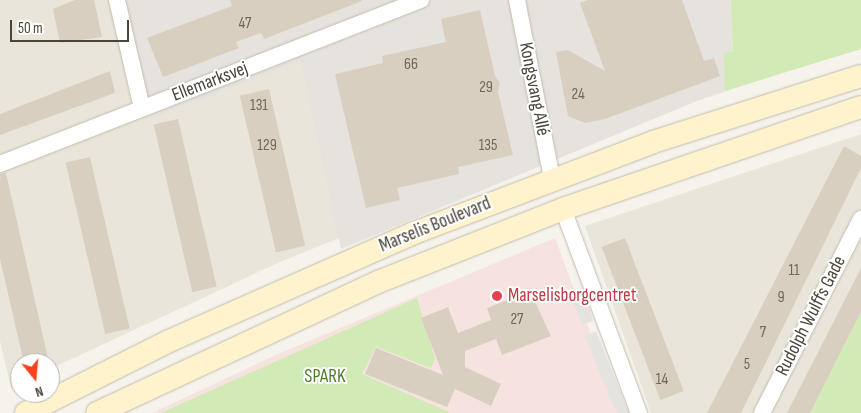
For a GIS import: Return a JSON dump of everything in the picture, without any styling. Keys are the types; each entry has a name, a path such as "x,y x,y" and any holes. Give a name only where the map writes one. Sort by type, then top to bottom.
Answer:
{"main road":[{"name":"Marselis Boulevard","path":"26,413 277,291 552,178 861,76"},
{"name":"Marselis Boulevard","path":"97,413 266,330 563,209 861,107"},
{"path":"552,178 563,209"}],"street":[{"path":"117,0 142,108"},
{"name":"Ellemarksvej","path":"0,164 421,0"},
{"name":"Kongsvang Allé","path":"517,0 552,178"},
{"path":"563,209 639,413"},
{"name":"Rudolph Wulffs Gade","path":"762,413 861,219"}],"shaded area":[{"path":"0,0 861,0 861,46 577,141 280,262 60,364 60,353 10,353 10,384 0,341"},
{"path":"125,0 730,0 733,86 341,249 301,61 151,119"},
{"path":"861,134 861,413 651,413 585,226"},
{"name":"Marselisborgcentret","path":"555,238 620,413 152,413 278,354"},
{"path":"586,298 593,321 582,325 573,302"},
{"path":"596,331 629,413 617,413 585,336"}],"green space":[{"path":"731,0 861,0 861,49 725,91 724,53 733,51"},
{"name":"SPARK","path":"417,298 435,359 431,368 376,347 362,374 451,413 161,413"},
{"path":"861,312 861,413 810,413"}],"building":[{"path":"75,0 94,0 102,37 60,43 53,9"},
{"path":"230,0 362,1 264,39 261,33 236,42 239,48 163,77 147,38 232,6"},
{"path":"588,0 682,0 704,61 714,58 720,76 605,119 585,123 568,116 556,52 568,50 605,71 580,3"},
{"path":"480,10 495,76 500,83 498,92 513,155 458,167 459,174 397,188 400,200 366,208 335,74 383,63 382,56 446,42 441,19"},
{"path":"110,71 115,93 0,135 0,114"},
{"path":"269,89 305,246 276,253 240,96"},
{"path":"178,119 217,287 192,292 154,125"},
{"path":"844,146 861,156 861,168 741,413 707,413"},
{"path":"90,157 130,328 105,334 66,163"},
{"path":"6,173 47,353 22,353 0,259 0,174"},
{"path":"625,238 684,391 660,400 602,247"},
{"path":"861,268 861,312 810,413 787,413"},
{"path":"530,291 551,336 502,355 496,339 465,351 465,367 501,384 491,406 455,389 447,407 365,374 376,348 443,375 421,318 448,307 458,333 491,320 487,308"}],"place":[{"name":"Marselisborgcentret","path":"497,296"}]}
